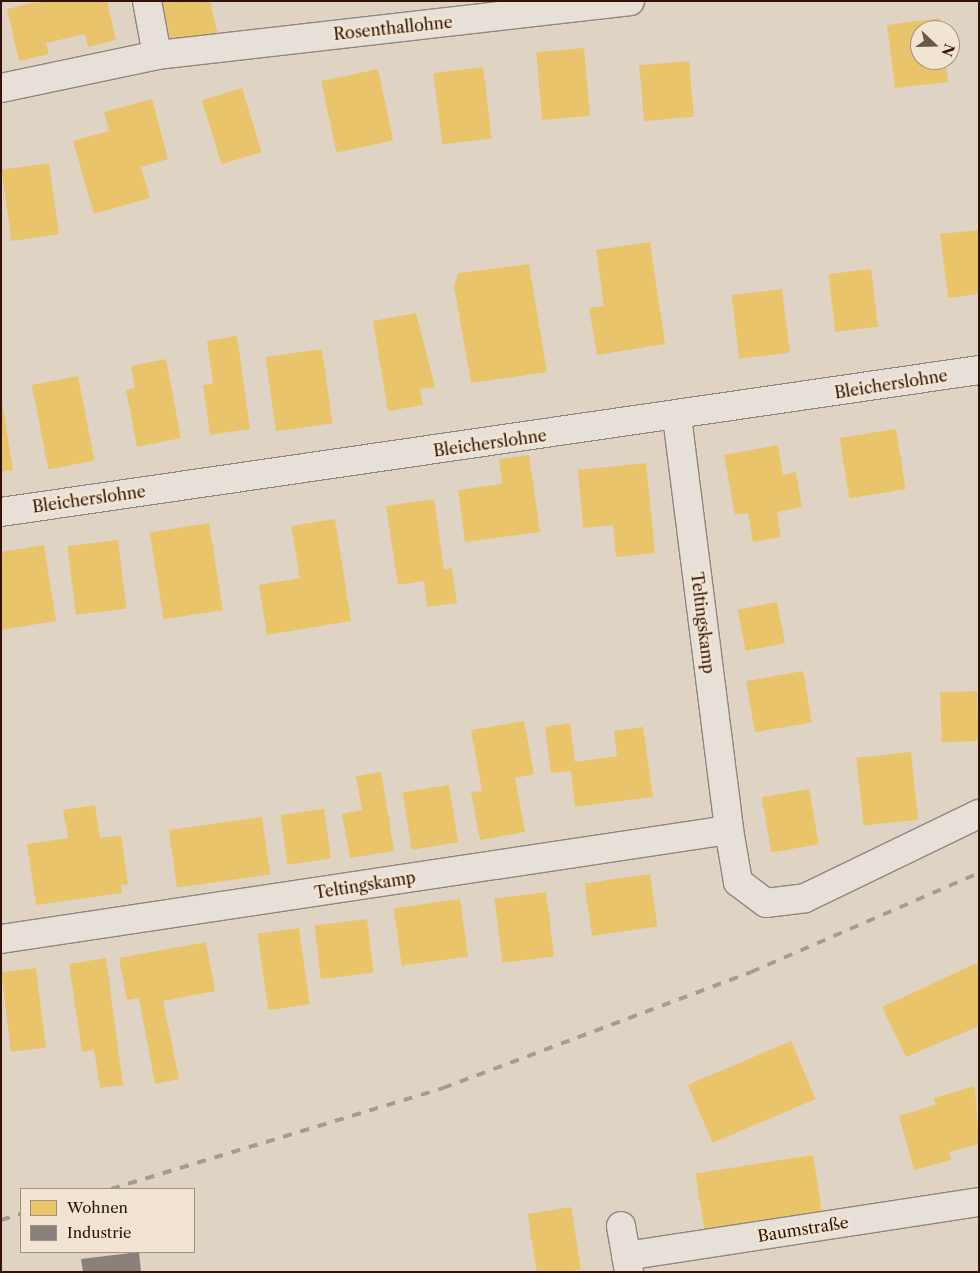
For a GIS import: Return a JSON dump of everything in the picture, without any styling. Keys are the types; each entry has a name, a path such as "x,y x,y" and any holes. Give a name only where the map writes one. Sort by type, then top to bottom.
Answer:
{"street":[{"path":"147,1 156,55"},
{"name":"Rosenthallohne","path":"1,88 156,55 630,1"},
{"name":"Bleicherslohne","path":"1,512 677,417 979,370"},
{"name":"Teltingskamp","path":"677,417 729,830 738,882 766,902 805,898 979,814"},
{"name":"Teltingskamp","path":"1,939 729,830"},
{"name":"Baumstraße","path":"622,1226 628,1264 979,1202"}],"building: Wohnen":[{"path":"40,1 107,1 116,40 88,47 85,34 46,43 49,54 19,61 7,9"},
{"path":"161,1 210,1 218,35 172,46"},
{"path":"910,22 910,70 946,70 948,82 895,88 887,25"},
{"path":"584,48 590,116 542,120 536,52"},
{"path":"689,61 694,117 644,121 639,65"},
{"path":"483,67 492,138 442,145 433,73"},
{"path":"378,69 393,140 336,152 321,81"},
{"path":"242,88 262,152 221,164 202,100"},
{"path":"152,99 168,159 141,167 150,198 94,214 73,141 109,131 104,112"},
{"path":"49,163 59,234 11,241 1,170"},
{"path":"979,230 979,294 948,298 940,234"},
{"path":"650,242 665,344 597,355 589,308 604,306 596,250"},
{"path":"529,264 547,372 471,383 454,286 458,273"},
{"path":"871,269 878,327 835,332 828,274"},
{"path":"782,289 790,353 739,359 731,295"},
{"path":"416,313 435,387 420,389 423,405 388,411 373,321"},
{"path":"237,336 250,429 210,435 203,385 213,384 207,341"},
{"path":"322,349 332,423 276,431 266,357"},
{"path":"166,359 181,438 137,447 126,390 135,388 131,366"},
{"path":"78,376 94,460 48,469 32,385"},
{"path":"1,396 13,470 1,472"},
{"path":"896,429 906,489 849,498 840,438"},
{"path":"778,445 783,475 796,472 802,507 777,512 781,537 753,542 748,513 735,515 724,455"},
{"path":"529,455 540,532 465,542 458,490 502,484 499,459"},
{"path":"646,463 655,553 616,557 613,525 583,528 578,470"},
{"path":"434,499 444,570 452,568 457,603 427,607 424,581 398,585 386,506"},
{"path":"335,519 351,621 267,635 259,585 300,578 291,526"},
{"path":"209,523 223,610 164,619 150,532"},
{"path":"118,540 126,608 76,615 67,546"},
{"path":"44,545 56,621 1,630 1,552"},
{"path":"777,602 785,643 746,651 738,610"},
{"path":"803,671 812,722 755,732 746,681"},
{"path":"977,691 979,741 942,742 940,692"},
{"path":"524,721 534,774 515,778 525,832 480,840 471,792 482,791 471,730"},
{"path":"570,723 575,762 617,756 614,731 643,727 653,797 575,807 571,771 551,773 545,727"},
{"path":"911,752 918,820 863,825 856,758"},
{"path":"381,772 394,851 350,858 342,814 362,810 356,776"},
{"path":"449,785 458,842 412,850 403,792"},
{"path":"809,789 819,844 771,852 762,797"},
{"path":"95,805 100,838 121,835 128,884 121,885 122,893 36,905 27,844 68,838 63,810"},
{"path":"324,809 331,859 287,865 280,815"},
{"path":"262,817 270,874 177,888 169,830"},
{"path":"650,874 657,926 592,936 585,883"},
{"path":"546,892 554,957 502,963 494,898"},
{"path":"460,899 468,956 402,966 394,908"},
{"path":"367,919 374,973 321,979 314,925"},
{"path":"299,928 310,1004 268,1010 257,934"},
{"path":"206,942 215,991 163,1001 179,1079 155,1084 139,998 127,1000 119,958"},
{"path":"106,958 123,1085 100,1088 94,1050 82,1052 69,964"},
{"path":"979,962 979,1026 906,1057 882,1007"},
{"path":"36,968 46,1047 11,1052 1,972"},
{"path":"791,1041 816,1099 713,1143 688,1085"},
{"path":"975,1086 979,1144 949,1152 951,1160 914,1170 899,1116 935,1105 934,1098"},
{"path":"813,1155 823,1219 706,1238 695,1174"},
{"path":"571,1207 581,1269 563,1272 537,1272 528,1214"}],"building: Industrie":[{"path":"139,1253 141,1272 83,1272 81,1259"}],"railway":[{"path":"114,1188 443,1088 751,972 979,873"},
{"path":"1,1220 20,1214"}]}
